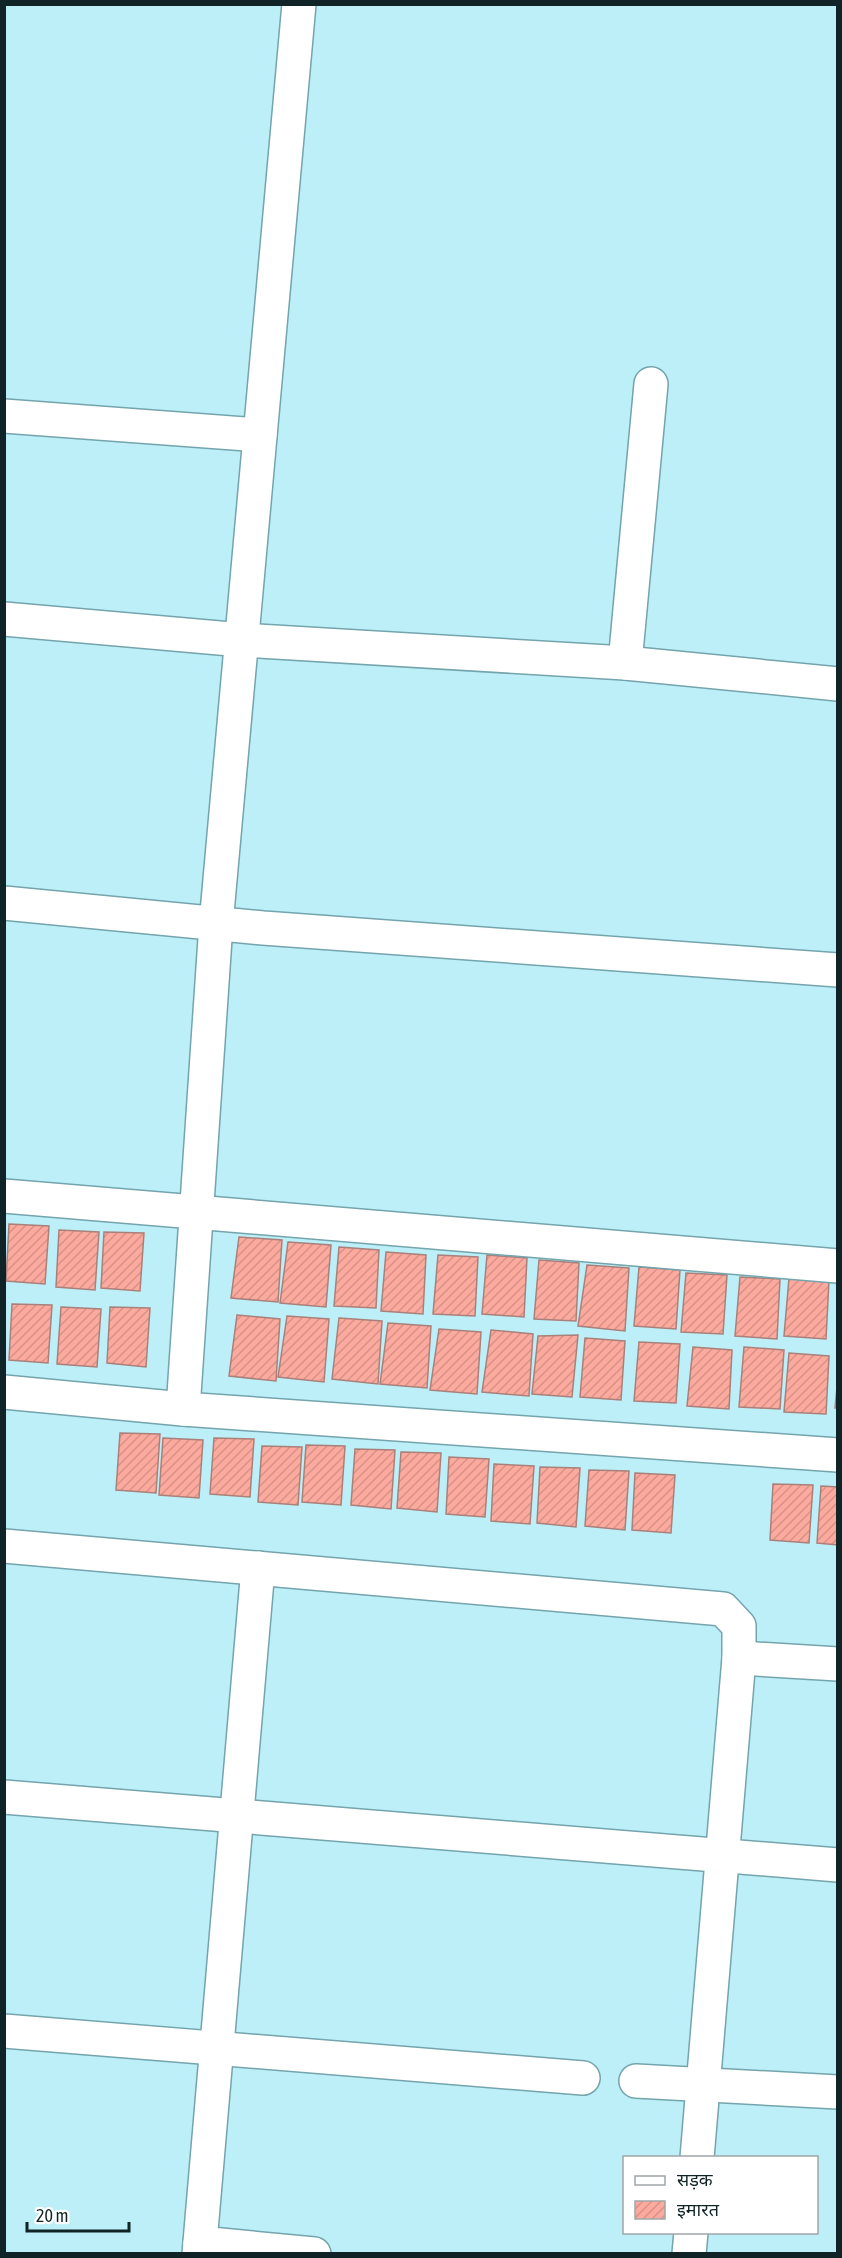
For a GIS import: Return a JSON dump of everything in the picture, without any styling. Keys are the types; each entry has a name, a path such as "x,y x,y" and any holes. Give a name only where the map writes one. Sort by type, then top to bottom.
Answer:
{"street":[{"path":"183,1409 216,924 299,4"},
{"path":"625,663 651,384"},
{"path":"4,416 260,435"},
{"path":"4,618 242,640 625,663 837,684"},
{"path":"4,903 216,924 837,970"},
{"path":"4,1196 196,1214 837,1266"},
{"path":"4,1392 183,1409 837,1455"},
{"path":"4,1545 723,1609 739,1626 740,1658 697,2156"},
{"path":"258,1568 199,2248 314,2253"},
{"path":"740,1658 837,1664"},
{"path":"4,1797 837,1865"},
{"path":"4,2031 583,2078"},
{"path":"636,2081 837,2092"},
{"path":"689,2253 691,2234"}],"building":[{"path":"9,1224 49,1226 45,1284 6,1281"},
{"path":"59,1230 99,1232 95,1290 56,1287"},
{"path":"104,1232 144,1233 140,1291 101,1288"},
{"path":"239,1237 282,1240 278,1302 231,1298"},
{"path":"288,1242 331,1245 326,1307 280,1303"},
{"path":"339,1247 379,1250 376,1308 334,1306"},
{"path":"386,1252 426,1255 423,1314 381,1311"},
{"path":"438,1255 478,1257 475,1316 433,1314"},
{"path":"487,1255 527,1258 524,1317 482,1314"},
{"path":"539,1260 579,1263 576,1321 534,1319"},
{"path":"587,1265 629,1268 625,1331 578,1326"},
{"path":"639,1267 680,1270 676,1329 634,1326"},
{"path":"686,1273 727,1275 723,1334 681,1332"},
{"path":"740,1277 780,1279 777,1339 735,1336"},
{"path":"789,1278 829,1280 826,1339 784,1336"},
{"path":"12,1304 52,1305 48,1363 9,1360"},
{"path":"61,1307 101,1309 97,1367 57,1364"},
{"path":"110,1307 150,1308 146,1367 107,1363"},
{"path":"237,1315 280,1319 276,1381 229,1376"},
{"path":"287,1316 329,1319 324,1382 278,1377"},
{"path":"339,1318 382,1321 378,1384 332,1379"},
{"path":"388,1323 431,1326 427,1388 380,1384"},
{"path":"439,1329 481,1332 477,1394 430,1390"},
{"path":"491,1330 533,1334 529,1396 482,1392"},
{"path":"578,1335 572,1397 532,1394 538,1336"},
{"path":"585,1338 625,1341 621,1400 580,1397"},
{"path":"639,1342 680,1344 676,1403 634,1401"},
{"path":"693,1347 732,1350 729,1409 687,1406"},
{"path":"744,1347 784,1350 780,1409 739,1407"},
{"path":"789,1353 829,1356 826,1414 784,1412"},
{"path":"838,1377 838,1408 835,1408"},
{"path":"120,1433 160,1434 156,1493 116,1490"},
{"path":"163,1438 203,1440 199,1498 159,1495"},
{"path":"214,1438 254,1439 250,1497 210,1494"},
{"path":"306,1445 345,1446 341,1505 302,1502"},
{"path":"262,1446 302,1447 298,1505 258,1502"},
{"path":"355,1449 395,1450 391,1509 351,1505"},
{"path":"401,1452 441,1453 437,1512 397,1508"},
{"path":"449,1457 489,1459 485,1517 446,1514"},
{"path":"494,1464 534,1466 530,1524 491,1521"},
{"path":"540,1467 580,1468 576,1527 537,1523"},
{"path":"589,1470 629,1471 625,1530 585,1526"},
{"path":"635,1473 675,1475 671,1533 632,1530"},
{"path":"773,1484 813,1485 809,1543 770,1540"},
{"path":"821,1486 838,1487 838,1545 817,1543"}]}
